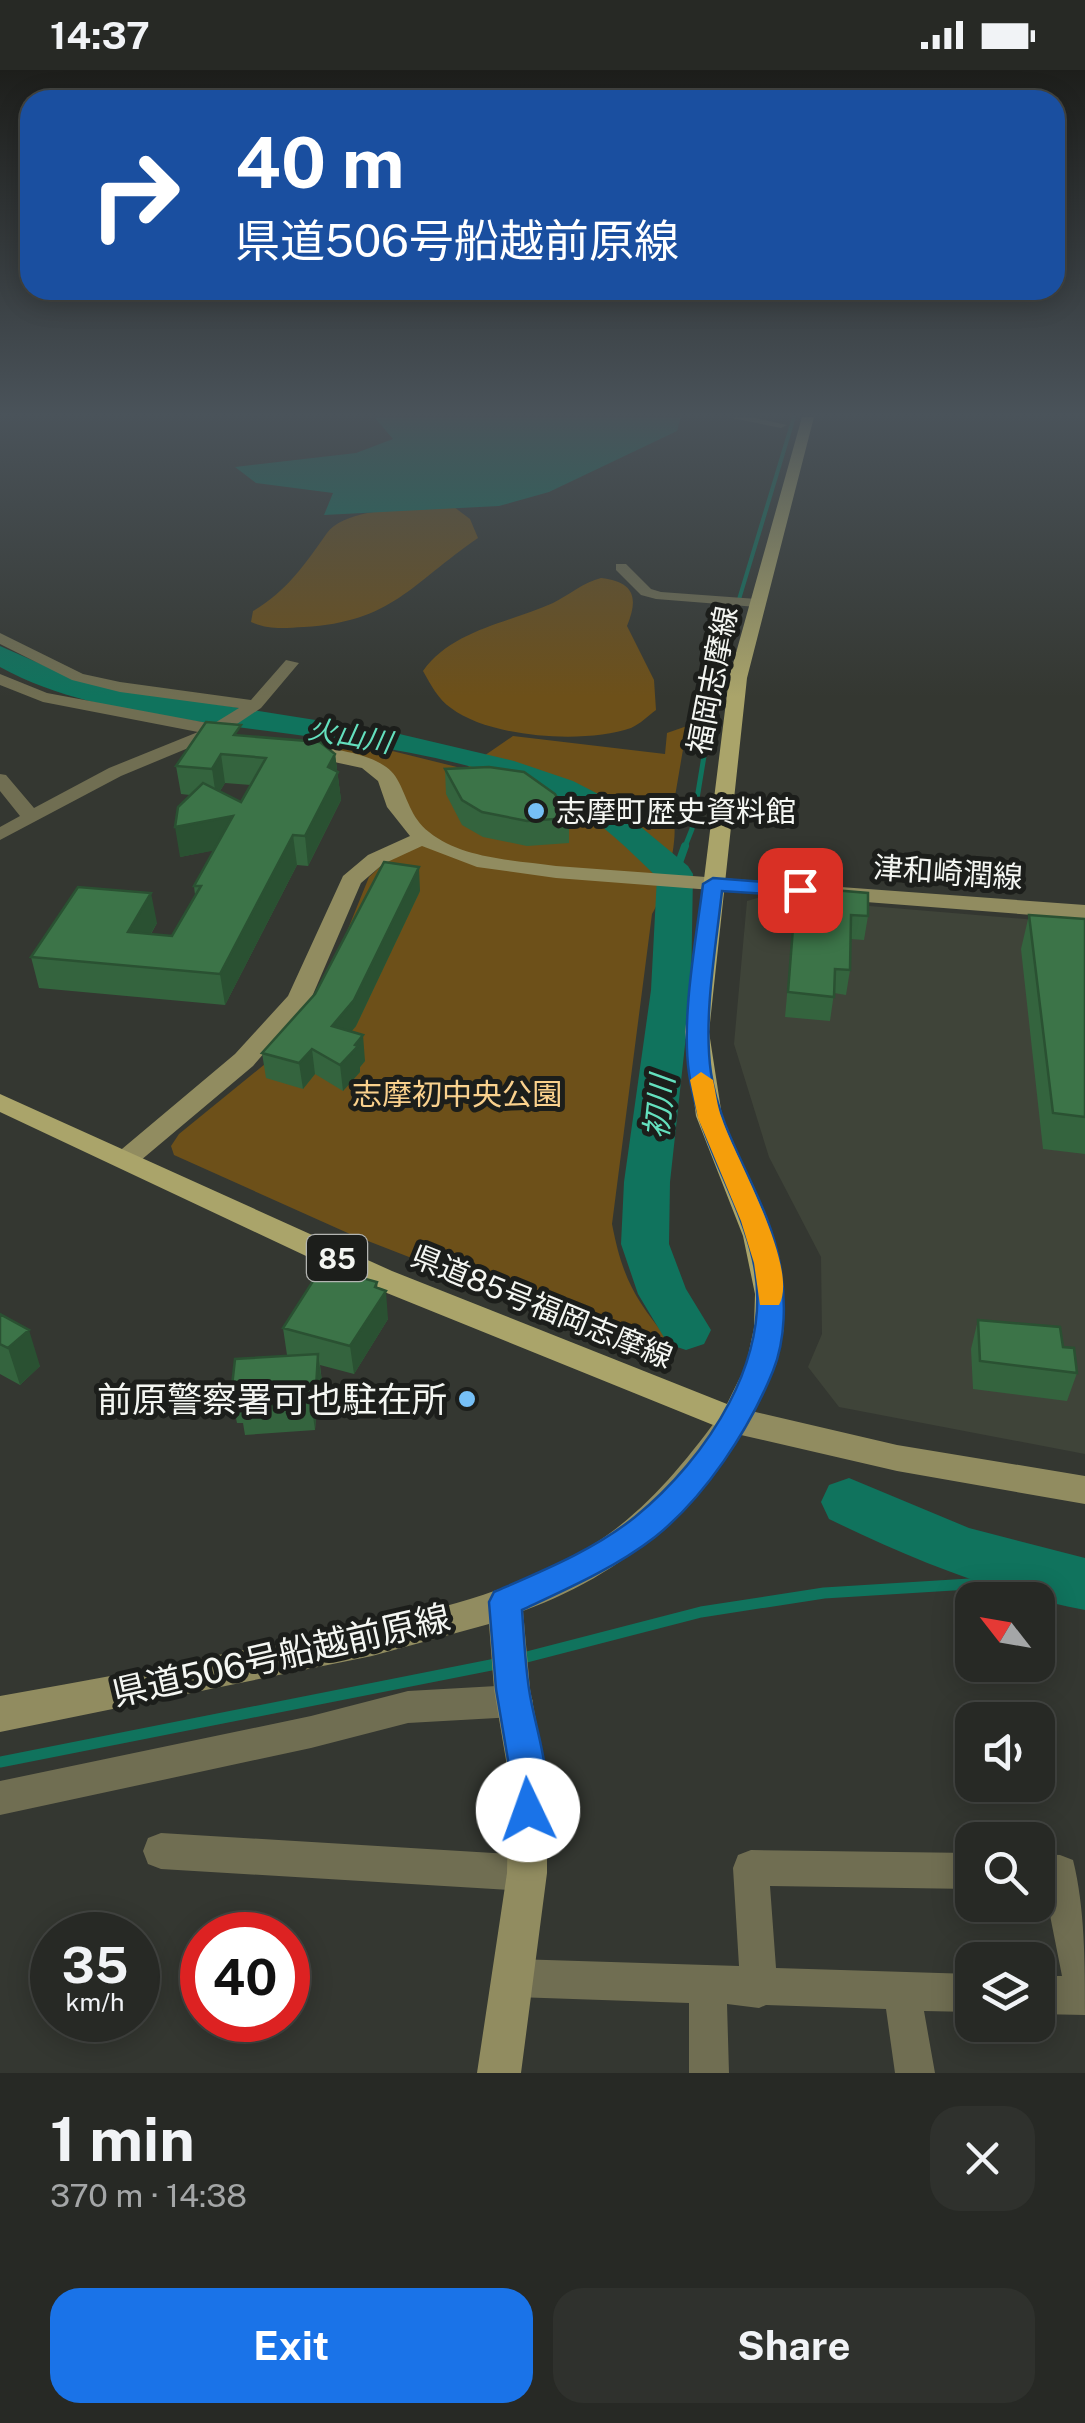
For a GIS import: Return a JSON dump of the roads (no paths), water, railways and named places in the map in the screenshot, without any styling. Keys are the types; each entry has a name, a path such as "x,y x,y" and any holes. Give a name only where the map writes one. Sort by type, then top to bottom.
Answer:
{"main road":[{"name":"福岡志摩線","path":"734,1420 761,1368 771,1314 767,1263 754,1221 710,1118 699,1070 698,1032 738,678 752,603 780,510"},
{"name":"県道85号福岡志摩線","path":"0,1102 382,1279 734,1420"}],"street":[{"path":"621,567 646,592 752,603"},
{"path":"0,638 78,678 253,707"},
{"path":"0,834 115,772 218,728 253,707 291,663"},
{"path":"0,679 43,697 218,728 252,738"},
{"path":"124,1160 244,1060 300,999 351,881 362,868 380,855 424,838 397,807 387,778 368,764 289,747"},
{"path":"0,779 25,811 33,815"},
{"name":"津和崎潤線","path":"424,838 478,861 515,868 1085,912"},
{"path":"734,1420 897,1458 1085,1490"},
{"name":"県道506号船越前原線","path":"0,1714 362,1642 505,1602 584,1566 645,1527 692,1478 734,1420"},
{"path":"499,2073 527,1872 528,1778 514,1695 505,1602"},
{"path":"0,1798 312,1732 408,1707 514,1695"},
{"path":"161,1851 527,1872"},
{"path":"759,1988 750,1868 955,1872"},
{"path":"1055,1873 1060,1873 1085,1996 1055,1995"},
{"path":"515,1978 955,1993"},
{"path":"708,1987 710,2073"},
{"path":"902,1992 915,2073"}],"waterway":[{"path":"737,606 766,510"},
{"path":"684,849 692,829 719,665 737,604"},
{"name":"火山川","path":"0,655 48,679 124,700 391,742 526,775 594,805 675,874 671,990 647,1182 645,1244 663,1294 686,1330"},
{"path":"675,874 685,846"},
{"name":"初川","path":"849,1502 964,1552 1024,1571 1085,1584"},
{"path":"519,1659 701,1612 824,1593 1052,1579"},
{"path":"0,1762 501,1663"}],"place":[{"name":"志摩町歴史資料館","path":"536,811"},
{"name":"前原警察署可也駐在所","path":"467,1399"}],"park label":[{"name":"志摩初中央公園","path":"457,1094"}]}
